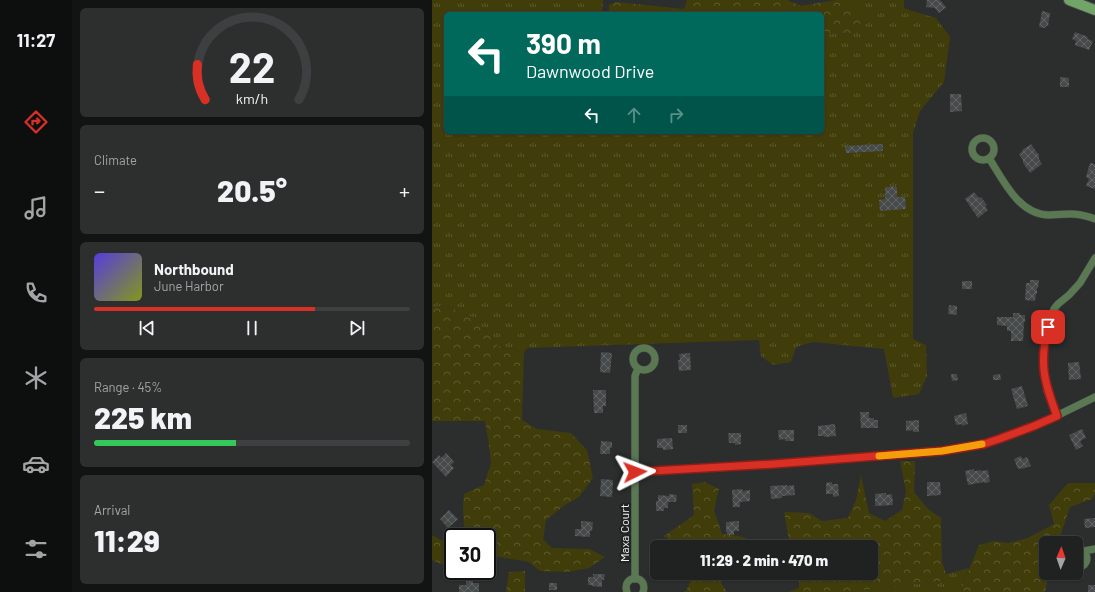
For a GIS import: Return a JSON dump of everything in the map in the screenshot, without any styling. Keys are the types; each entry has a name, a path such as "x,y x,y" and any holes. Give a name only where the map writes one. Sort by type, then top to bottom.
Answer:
{"main road":[{"path":"1069,0 1095,10"}],"street":[{"path":"989,158 1017,200 1027,209 1045,214 1081,214 1095,219"},
{"path":"1057,416 1048,391 1044,374 1043,366 1046,331 1054,309 1080,283 1095,258"},
{"name":"Maxa Court","path":"635,578 635,376 638,368"},
{"path":"635,472 942,451 984,444 1031,428 1095,397"},
{"path":"1083,566 1086,563 1087,557 1084,551 1095,549"},
{"name":"Maxa Court","path":"627,592 627,583 629,580 635,578 643,583 643,592"}],"green space":[{"path":"432,0 603,0 602,12 444,12 444,134 824,134 824,33 851,34 841,0 904,0 904,8 936,18 950,37 944,82 920,111 913,133 913,339 926,345 927,376 919,394 893,398 884,349 813,342 796,347 791,362 773,365 761,356 759,340 527,348 524,353 498,346 476,319 447,306 432,307"},
{"path":"687,0 787,0 801,6 842,0 858,9 861,13 860,26 851,34 824,33 824,12 609,12 609,5 616,2 684,9"},
{"path":"447,306 476,319 498,346 524,353 522,420 537,429 571,433 587,450 593,478 579,497 565,505 546,520 543,539 552,548 589,549 605,557 589,568 567,572 540,571 529,562 496,556 496,528 464,528 464,494 484,485 491,463 489,445 485,421 432,421 432,307"},
{"path":"900,461 915,461 914,492 928,509 941,518 942,562 946,574 941,581 845,592 789,592 799,588 799,580 878,580 878,540 789,540 784,512 809,513 822,521 848,518 856,500 861,475 869,513 885,521 902,510 906,491"},
{"path":"705,482 719,489 714,510 722,534 739,536 751,540 669,540 664,536 694,515 692,484"},
{"path":"1068,483 1095,483 1095,493 1092,499 1070,507 1060,536 1039,536 1039,580 1048,580 1045,592 962,592 963,584 979,545 994,541 1008,543 1028,538 1054,524 1049,505"},
{"path":"432,535 441,540 444,539 444,565 432,560"},
{"path":"969,568 963,584 962,592 845,592 941,581 946,574"},
{"path":"525,571 525,592 506,592 509,572"},
{"path":"691,580 722,580 721,583 727,592 683,592 686,591"}],"building":[{"path":"927,0 940,0 946,7 939,13 935,8 926,7"},
{"path":"1042,11 1050,13 1048,26 1045,28 1039,27"},
{"path":"1075,32 1088,37 1087,39 1093,41 1089,50 1075,45 1076,41 1072,39"},
{"path":"1060,77 1069,78 1069,87 1060,87"},
{"path":"950,94 961,94 962,111 950,112"},
{"path":"883,144 883,151 846,153 845,146"},
{"path":"1031,144 1039,154 1039,159 1042,164 1030,173 1019,154"},
{"path":"1090,163 1095,164 1095,189 1086,186 1089,179 1086,177"},
{"path":"885,187 897,187 897,197 905,197 906,209 880,211 879,200 885,199"},
{"path":"974,192 979,198 981,197 987,205 985,206 988,210 978,218 965,199"},
{"path":"1030,280 1039,280 1035,301 1025,300 1026,283 1030,283"},
{"path":"962,281 972,281 972,289 962,289"},
{"path":"949,305 957,306 957,315 948,314"},
{"path":"1013,313 1025,315 1023,341 1011,341 1011,331 1007,331 1007,326 997,325 997,317 1013,317"},
{"path":"601,352 612,353 610,373 600,372"},
{"path":"690,353 691,370 679,371 679,354"},
{"path":"1079,362 1081,379 1069,380 1068,363"},
{"path":"951,374 957,374 958,380 952,381"},
{"path":"1000,374 1001,380 993,380 993,375"},
{"path":"1022,386 1028,406 1017,409 1011,389"},
{"path":"593,390 606,390 606,406 603,406 603,413 594,413"},
{"path":"860,412 869,412 869,418 878,420 878,428 861,428"},
{"path":"966,413 968,424 962,426 962,424 956,425 954,416"},
{"path":"919,420 919,432 913,432 913,430 906,431 906,421"},
{"path":"835,424 836,436 818,436 818,426"},
{"path":"678,425 687,425 687,433 678,433"},
{"path":"1082,429 1086,438 1080,441 1083,446 1076,450 1069,435"},
{"path":"778,430 794,430 794,441 785,441 785,439 779,440"},
{"path":"728,433 741,433 741,444 735,445 735,443 729,443"},
{"path":"672,438 673,449 663,450 663,448 657,448 657,439"},
{"path":"601,441 612,442 610,454 600,454"},
{"path":"446,453 454,462 451,465 454,468 446,477 432,462 439,455 441,458"},
{"path":"1021,456 1022,459 1027,457 1031,466 1018,469 1014,459"},
{"path":"974,469 974,471 988,470 990,482 968,485 965,471"},
{"path":"601,479 613,480 612,497 600,496"},
{"path":"832,482 832,484 838,484 839,496 833,497 833,494 826,494 826,483"},
{"path":"927,482 940,482 941,495 927,496"},
{"path":"794,485 795,495 771,499 770,486"},
{"path":"742,489 743,491 750,490 750,501 740,502 740,507 733,507 732,490"},
{"path":"886,493 886,495 892,494 893,505 875,506 875,494"},
{"path":"669,494 677,495 676,502 668,502 668,508 664,508 664,511 656,511 656,501 658,501 658,495 669,496"},
{"path":"449,510 458,519 448,528 440,519"},
{"path":"1095,518 1095,527 1085,528 1084,519"},
{"path":"581,521 593,522 590,537 575,536 575,529 581,529"},
{"path":"739,521 739,531 734,531 734,535 727,535 726,522"},
{"path":"593,574 605,574 604,580 602,580 602,587 588,585 588,577 593,577"},
{"path":"466,581 479,583 479,592 459,592 459,585 466,585"},
{"path":"549,583 557,583 557,590 549,590"},
{"path":"1088,585 1095,585 1095,592 1088,592"}],"slow traffic":[{"path":"879,456 942,451 982,444"}],"route":[{"path":"635,472 774,464 942,451 984,444 1012,435 1057,416 1045,383 1043,366 1044,346 1048,327"}]}
